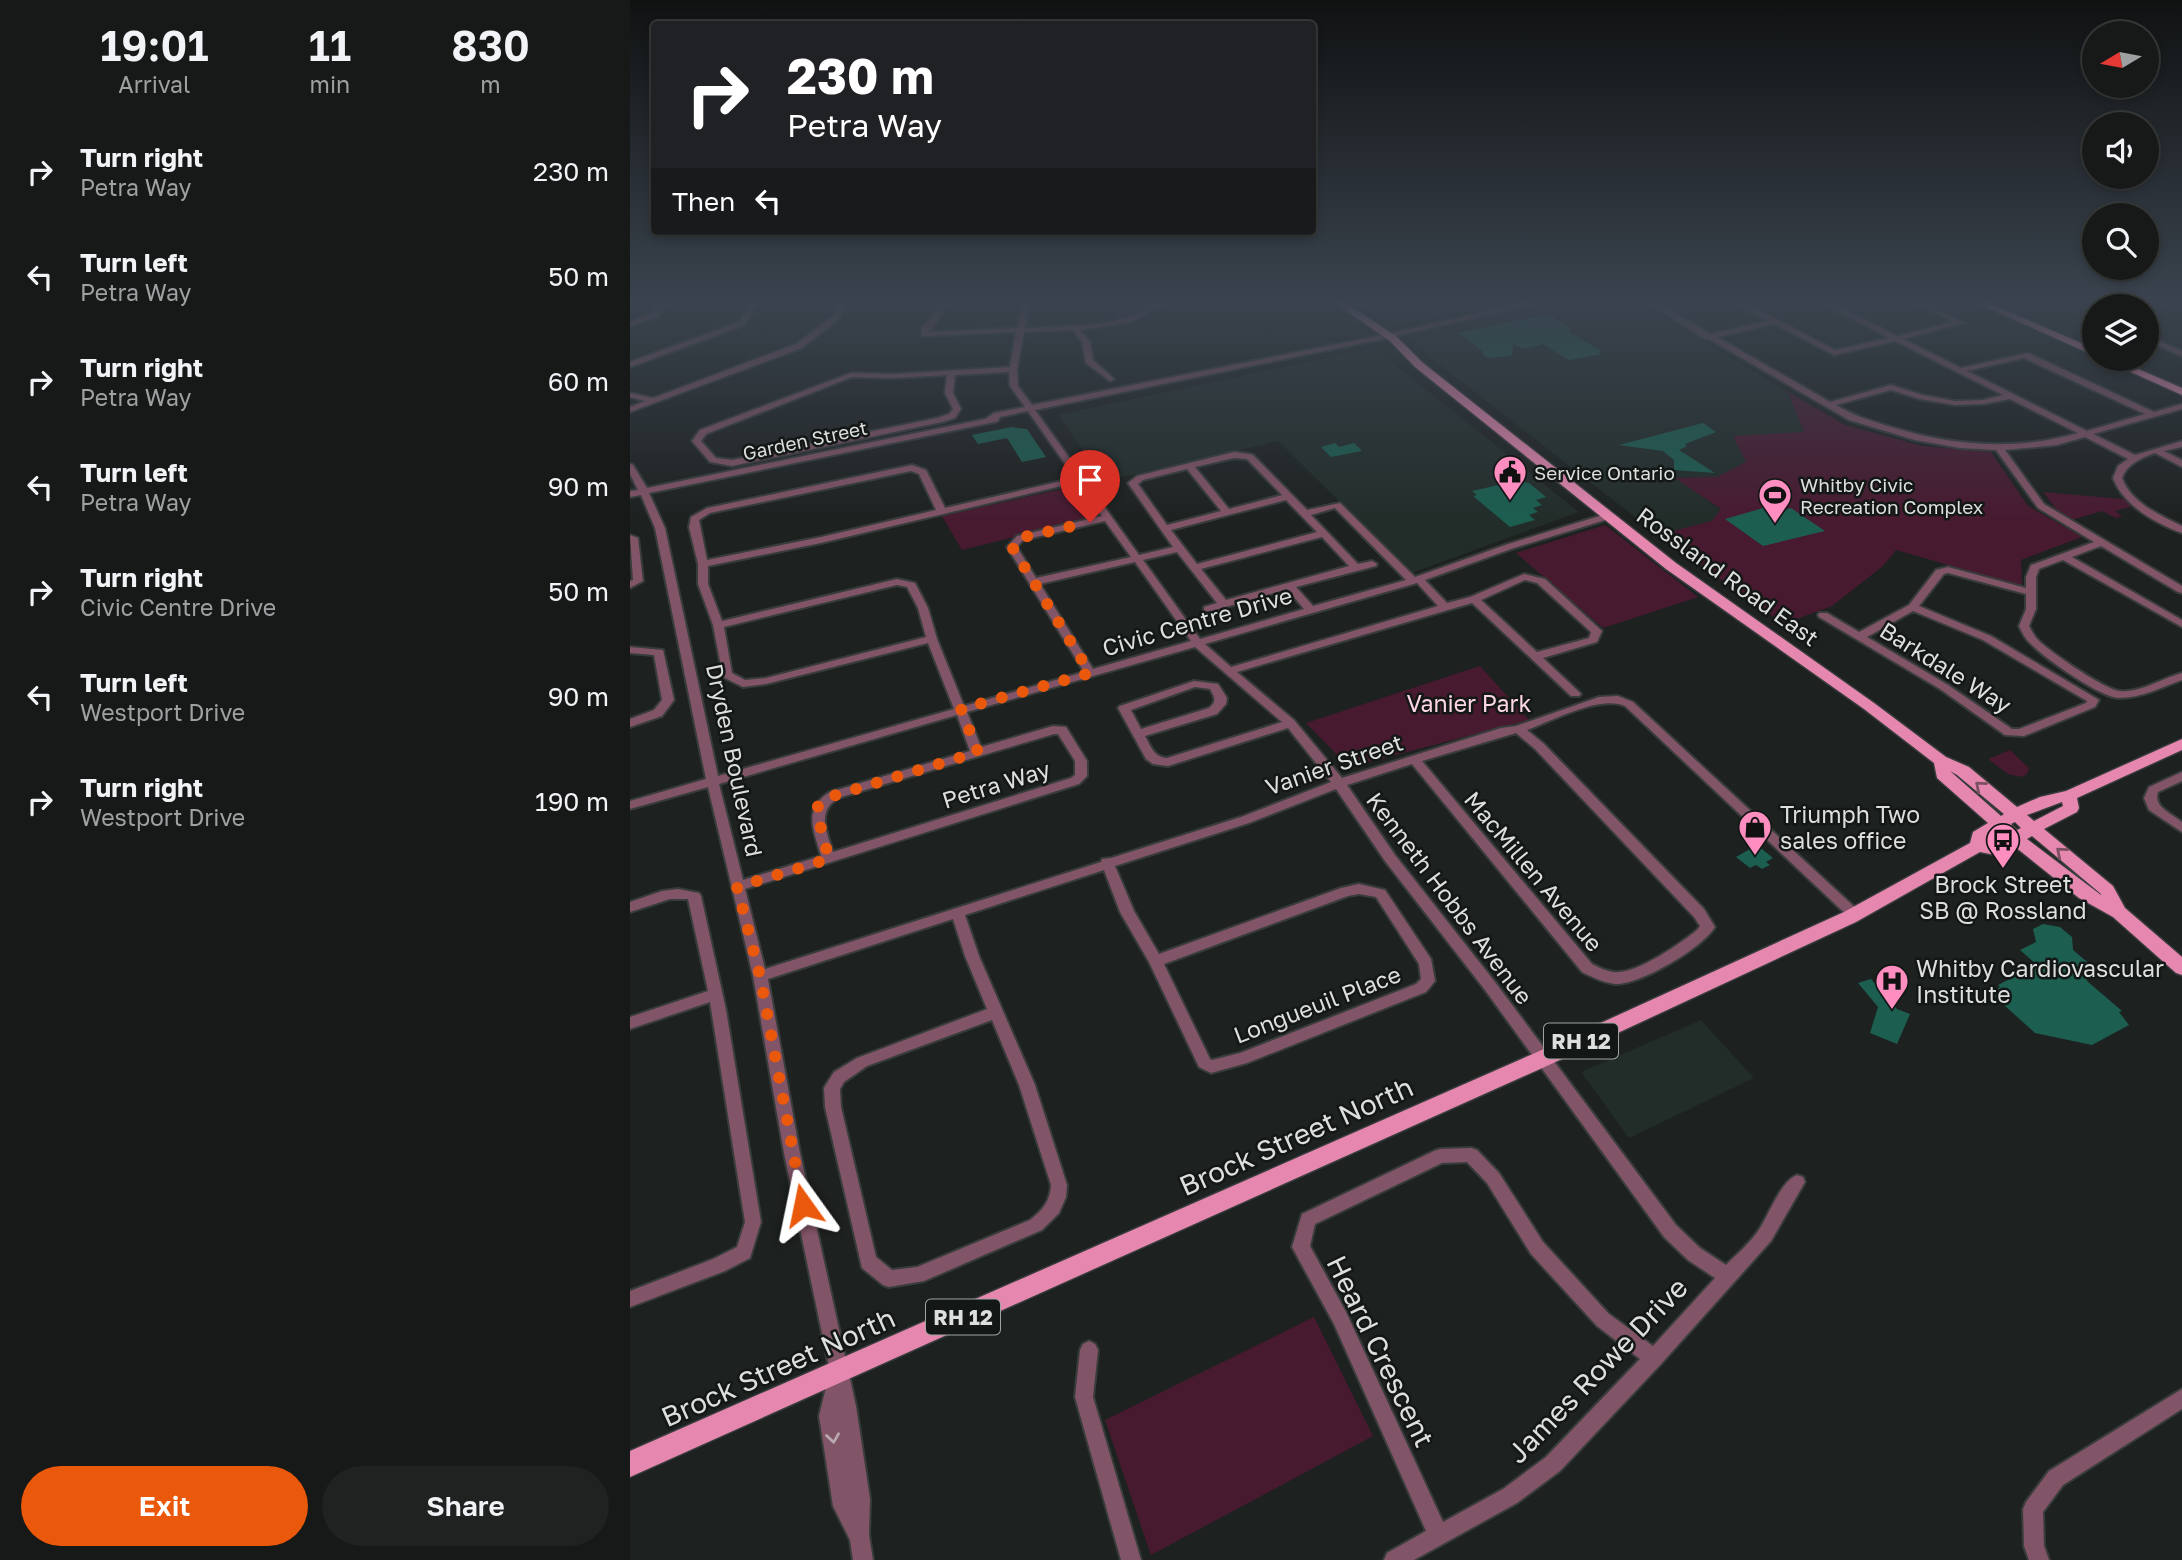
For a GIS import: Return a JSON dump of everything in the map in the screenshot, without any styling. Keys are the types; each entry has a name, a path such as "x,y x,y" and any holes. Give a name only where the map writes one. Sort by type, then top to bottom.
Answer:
{"main road":[{"name":"Rossland Road East","path":"1433,376 1671,566 1870,706 1941,761 1962,771 2107,890 2119,912"},
{"path":"2146,376 2182,392"},
{"path":"2159,376 2182,386"},
{"name":"Brock Street North","path":"1978,846 1979,836 1998,824 2053,797 2069,796 2182,744"},
{"path":"1941,761 1943,774 2014,838 2085,894 2119,912 2182,968"},
{"name":"Brock Street North","path":"630,1464 1542,1059 1855,914 1978,846 1995,849 2034,829 2071,808 2069,796"}],"street":[{"path":"630,410 720,376"},
{"path":"852,376 841,376 703,432 696,441 713,460 732,463 939,420 952,416 957,409 949,393 951,376"},
{"name":"Kenneth Hobbs Avenue","path":"1013,376 1014,386 1139,557 1198,644 1290,723 1339,783 1390,859 1490,986 1670,1231 1694,1254 1727,1276"},
{"path":"1106,376 1110,379"},
{"name":"Garden Street","path":"636,493 1198,376"},
{"path":"1777,376 1852,418 1915,438 1999,447 2057,442 2182,406"},
{"path":"1973,376 2134,458"},
{"path":"2070,376 2152,414"},
{"path":"1829,405 1891,387 1920,397 1955,403 1983,402 2010,396"},
{"path":"630,395 653,401"},
{"path":"2182,444 2134,458 2120,470 2117,477 2119,488 2141,507 2182,530"},
{"path":"1999,447 2041,506 2099,543 2182,590"},
{"path":"2157,451 2182,464"},
{"path":"1224,604 1197,567 1179,549 1133,484 1140,478 1245,455 1356,567"},
{"path":"1189,466 1226,512"},
{"name":"Dryden Boulevard","path":"630,467 641,484 636,493 660,528 737,887 760,976 792,1153 839,1371"},
{"path":"932,639 766,681 743,684 727,675 718,625 703,584 703,564 694,519 707,511 912,468 923,472 941,510"},
{"path":"703,564 821,540 1081,478"},
{"path":"630,487 636,493"},
{"path":"1164,529 1286,497"},
{"path":"1304,514 1337,505 1445,607"},
{"name":"Civic Centre Drive","path":"630,805 1416,580 1511,546 1609,516"},
{"path":"1090,673 1012,547 1020,538 1110,517"},
{"path":"2171,524 2182,520"},
{"path":"1197,567 1321,534"},
{"path":"630,538 638,582 630,585"},
{"path":"2099,543 2035,567 2031,577 2031,610 2024,626 2032,640 2096,685 2117,695 2137,693 2182,676"},
{"path":"1033,582 1179,549"},
{"path":"2064,556 2182,624"},
{"path":"1208,609 1372,564"},
{"path":"1858,637 1913,607 1940,572 1948,570 2031,593"},
{"path":"1231,670 1474,600 1524,576 1541,581 1597,631 1593,640 1536,656"},
{"name":"Petra Way","path":"718,625 897,582 911,585 923,608 932,639 978,752"},
{"path":"1290,586 1310,610"},
{"path":"1474,600 1575,694"},
{"name":"Barkdale Way","path":"1822,615 1944,687 2009,732 2020,733 2091,705 2093,700 1987,638 1913,607"},
{"path":"630,650 659,652 668,700 658,713 630,723"},
{"path":"1138,734 1213,711 1220,704 1221,698 1214,686 1194,684 1124,708 1138,734 1150,756 1168,762 1290,723"},
{"name":"Vanier Street","path":"760,976 958,914 1107,862 1245,820 1339,783 1518,729 1599,700 1624,701 1855,914"},
{"name":"MacMillen Avenue","path":"1415,760 1587,968 1609,977 1628,975 1687,946 1704,933 1708,927 1699,913 1558,765 1525,732 1518,729"},
{"name":"Petra Way","path":"737,887 829,859 1075,782 1083,769 1081,761 1062,730 1041,733 826,798 818,806 817,813 829,859"},
{"path":"2182,776 2153,790 2150,798 2153,807 2182,828"},
{"name":"Longueuil Place","path":"1107,862 1128,912 1156,961 1204,1063 1211,1067 1242,1059 1421,988 1428,981 1426,962 1380,893 1359,889 1310,904 1156,961"},
{"path":"630,907 668,894 683,892 694,896 716,994 753,1222 744,1252 719,1265 630,1299"},
{"path":"958,914 1027,1085 1059,1185 1059,1196 1046,1219 1036,1225 918,1275 889,1279 868,1262 833,1107 832,1088 839,1077 862,1062 996,1012"},
{"path":"630,1023 716,994"},
{"name":"Heard Crescent","path":"1438,1534 1339,1318 1301,1247 1308,1219 1440,1156 1471,1156 1493,1178 1546,1258 1603,1320 1654,1358"},
{"path":"1727,1276 1765,1235 1797,1182"},
{"name":"James Rowe Drive","path":"1394,1560 1510,1496 1553,1464 1654,1358 1727,1276"},
{"path":"1089,1350 1084,1397 1131,1560"},
{"path":"839,1371 830,1416 842,1506 859,1535 863,1560"},
{"path":"2039,1560 2034,1546 2033,1509 2056,1478 2182,1398"}],"shaded area":[{"path":"1243,376 1409,376 1579,512 1412,573 1278,441 1105,481 1058,415"},
{"path":"1454,376 1761,376 1788,392 1804,432 1734,437 1746,462 1717,477 1676,478 1721,510 1712,522 1658,535"},
{"path":"1701,1020 1754,1078 1629,1138 1581,1072"}],"green space":[{"path":"1788,392 1845,425 1922,446 1991,452 2028,506 2082,537 2021,560 2022,586 1896,550 1883,566 1832,606 1783,624 1658,535 1712,521 1721,509 1675,478 1717,477 1746,462 1733,436 1804,432"},
{"path":"1071,487 1091,518 962,550 942,516"},
{"path":"2043,492 2124,499 2133,506 2115,511 2122,516 2116,518 2102,511 2072,520 2056,509"},
{"path":"1605,525 1698,597 1603,628 1516,553"},
{"name":"Vanier Park","path":"1480,666 1529,720 1354,766 1346,764 1306,723"},
{"path":"2010,750 2029,768 2027,774 2022,777 2008,774 1988,759"},
{"path":"1314,1317 1373,1436 1151,1555 1105,1420"}],"building":[{"path":"1703,423 1716,432 1685,444 1687,446 1679,450 1715,473 1674,470 1674,460 1663,451 1619,445"},
{"path":"1011,427 1027,429 1046,457 1022,462 1007,438 978,444 972,435"},
{"path":"1335,443 1339,447 1354,443 1362,451 1331,457 1321,447"},
{"name":"Service Ontario","path":"1516,481 1529,483 1546,497 1536,500 1542,505 1533,508 1538,512 1529,515 1535,520 1510,527 1473,496 1477,495 1472,491"},
{"name":"Whitby Civic Recreation Complex","path":"1777,504 1784,510 1791,508 1825,531 1763,546 1725,519"},
{"name":"Triumph Two sales office","path":"1757,845 1773,858 1766,862 1770,865 1762,869 1756,865 1750,868 1736,857"},
{"path":"2043,924 2060,927 2072,937 2073,950 2091,965 2085,967 2088,970 2087,981 2122,1011 2119,1012 2129,1025 2092,1045 2035,1033 1994,996 1997,994 1993,991 2000,987 1998,985 2037,965 2020,950 2036,942 2033,929"},
{"name":"Whitby Cardiovascular Institute","path":"1871,979 1897,1009 1910,1014 1897,1044 1870,1033 1878,1007 1858,983"}],"place":[{"name":"Service Ontario","path":"1510,502"},
{"name":"Whitby Civic Recreation Complex","path":"1775,525"},
{"name":"Triumph Two sales office","path":"1755,857"},
{"name":"Brock Street SB @ Rossland","path":"2003,870"},
{"name":"Whitby Cardiovascular Institute","path":"1892,1011"}],"route":[{"path":"803,1205 760,976 737,887 829,859 817,813 818,806 826,798 978,752 961,709 1090,673 1012,547 1020,538 1090,522"}]}
